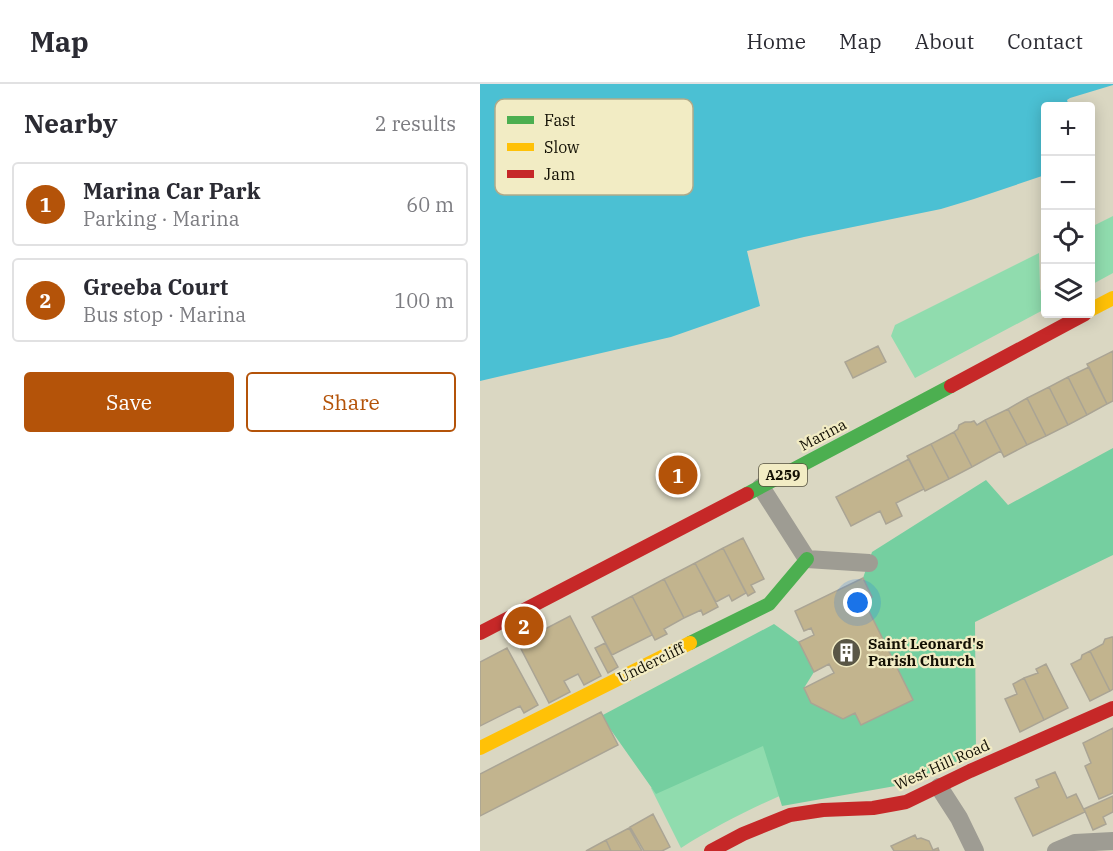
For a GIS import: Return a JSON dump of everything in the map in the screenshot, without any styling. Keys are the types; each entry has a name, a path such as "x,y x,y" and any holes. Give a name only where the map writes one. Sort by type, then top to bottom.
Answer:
{"main road":[{"path":"1095,307 1113,298"},
{"name":"Marina","path":"480,633 761,487 1078,318"},
{"name":"Undercliff","path":"480,748 769,604 807,559"},
{"name":"West Hill Road","path":"711,851 743,834 790,815 823,810 873,808 906,802 1113,708"}],"street":[{"path":"761,487 807,559 869,563"},
{"path":"939,787 959,818 975,851"},
{"path":"1056,851 1076,843 1113,841"}],"green space":[{"path":"1113,216 1113,273 1095,283 1095,264 1095,225"},
{"path":"1039,253 1041,311 915,378 891,336 895,325"},
{"path":"1113,448 1113,555 975,622 976,754 901,785 782,806 763,746 656,794 601,716 774,624 799,642 814,672 804,688 811,703 843,719 855,713 861,725 912,700 864,601 872,597 863,578 872,552 986,480 1008,505"},
{"path":"763,742 793,790 736,817 681,848 651,788 745,746"}],"water":[{"path":"480,84 1113,84 1070,98 1068,102 1041,102 1041,176 941,209 747,251 760,306 671,337 480,381"}],"building":[{"path":"878,346 886,362 853,378 845,362"},
{"path":"1113,351 1113,401 1107,404 1087,364"},
{"path":"1089,367 1107,404 1087,415 1068,377"},
{"path":"1068,377 1087,415 1068,425 1049,387"},
{"path":"1049,387 1068,425 1046,436 1027,398"},
{"path":"1027,398 1046,436 1027,445 1008,409"},
{"path":"1008,409 1027,445 1004,457 985,420"},
{"path":"985,420 1001,451 972,467 954,432 959,425 965,422 974,421 977,425"},
{"path":"954,432 972,467 949,479 931,444"},
{"path":"931,444 949,479 925,491 907,456"},
{"path":"909,459 924,489 896,503 902,516 886,524 880,511 851,526 836,497"},
{"path":"743,538 764,579 751,585 755,592 748,596 723,548"},
{"path":"723,548 746,593 732,601 729,595 716,602 695,563"},
{"path":"695,563 718,607 703,615 701,610 684,618 664,579"},
{"name":"Saint Leonard's Parish Church","path":"863,578 872,597 864,601 913,700 861,725 855,713 843,719 811,703 804,688 834,673 829,664 814,672 799,642 814,635 811,628 804,631 795,611"},
{"path":"664,579 684,618 664,629 667,634 655,640 632,596"},
{"path":"632,596 652,635 612,655 592,617"},
{"path":"570,616 601,676 584,685 578,674 564,681 570,692 549,703 518,643"},
{"path":"1113,637 1113,689 1110,691 1090,651 1103,644 1105,639"},
{"path":"605,643 618,667 608,673 595,648"},
{"path":"507,648 538,705 524,713 520,706 480,726 480,662"},
{"path":"1090,651 1110,691 1090,701 1071,664"},
{"path":"1046,664 1068,708 1044,720 1024,678 1038,673 1036,669"},
{"path":"1024,678 1044,720 1020,732 1005,699 1017,694 1013,684"},
{"path":"601,712 618,745 480,816 480,774"},
{"path":"1113,728 1113,793 1099,799 1085,766 1091,763 1083,743"},
{"path":"1055,772 1067,798 1076,794 1085,812 1033,836 1015,798 1039,787 1036,780"},
{"path":"1113,796 1113,812 1103,817 1106,824 1093,830 1084,809"},
{"path":"653,814 670,847 662,851 644,851 630,827"},
{"path":"629,828 642,851 611,851 606,840"},
{"path":"915,835 917,839 929,841 933,850 938,848 939,851 894,851 891,846"},
{"path":"606,840 611,851 586,851"}],"traffic: fast":[{"path":"747,494 951,386"},
{"path":"690,643 769,604 807,559"}],"traffic: slow":[{"path":"1095,307 1113,298"},
{"path":"480,748 690,643"}],"traffic: jam":[{"path":"951,386 1078,318"},
{"path":"480,633 747,494"},
{"path":"711,851 743,834 790,815 823,810 873,808 906,802 1113,708"}],"place":[{"name":"Marina Car Park","path":"678,475"},
{"name":"Greeba Court","path":"524,626"},
{"name":"Saint Leonard's Parish Church","path":"847,653"}]}
